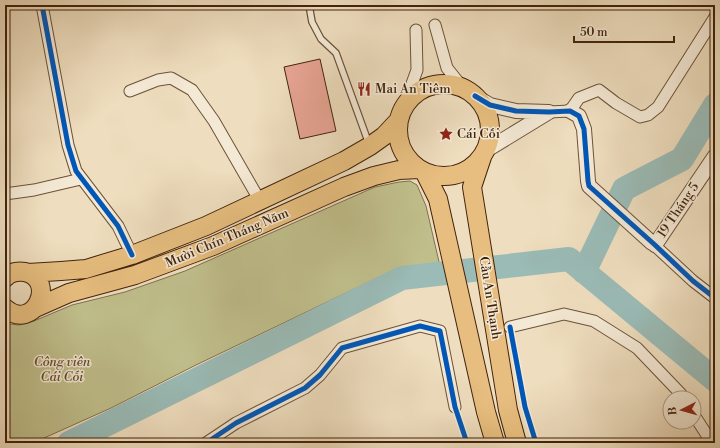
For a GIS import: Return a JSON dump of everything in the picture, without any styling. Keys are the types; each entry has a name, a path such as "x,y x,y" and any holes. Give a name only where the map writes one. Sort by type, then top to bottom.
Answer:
{"main road":[{"path":"450,84 469,92 482,105 488,116 490,128 489,140 483,154 471,168 456,175 441,177 422,171 408,160 401,148 398,135 401,114 412,97 423,89 436,85 450,84"},
{"name":"Mười Chín Tháng Năm","path":"5,278 14,272 28,273 86,269 132,255 206,226 344,161 384,136 401,114"},
{"name":"Cầu An Thạnh","path":"483,154 472,187 508,410 517,443"},
{"name":"Mười Chín Tháng Năm","path":"6,310 15,314 22,314 69,293 135,275 213,246 344,187 374,176 399,170 422,171"},
{"name":"Cầu An Thạnh","path":"422,171 438,199 486,412 495,443"},
{"path":"28,273 34,277 41,289 39,303 35,308"}],"street":[{"path":"42,5 68,145 76,171 118,226 132,255"},
{"path":"570,111 579,98 599,90 616,103 640,117 648,115 658,107 715,17"},
{"path":"435,26 447,68 469,92 490,105 516,110 549,112 570,111 579,116 584,129 589,186 693,281 715,298"},
{"path":"401,114 417,70 416,30"},
{"path":"130,91 158,80 171,78 192,90 214,121 260,200"},
{"path":"483,154 549,112"},
{"name":"19 Tháng 5","path":"653,244 715,156"},
{"path":"5,194 34,190 81,179"},
{"path":"510,327 564,314 594,321 637,348 677,390"},
{"path":"206,443 236,423 305,388 320,375 342,348 420,326 440,330 455,407"},
{"path":"702,427 712,443"}],"lane":[{"path":"309,5 312,22 321,39 336,53 370,146"}],"green space":[{"name":"Công viên Cái Cối","path":"410,181 417,185 426,206 440,266 396,269 196,365 111,408 33,443 5,443 5,324 19,325 34,321 72,305 125,292 185,271 375,187"}],"building":[{"path":"320,59 336,131 300,139 284,67"}],"waterway":[{"path":"584,272 624,189 682,159 715,105"},
{"path":"69,443 402,278 569,259 715,380"}],"cycle path":[{"path":"42,5 68,145 76,171 118,226 132,255"},
{"path":"475,96 490,105 516,111 570,111 579,116 584,129 589,186 693,281 715,298"},
{"path":"206,443 236,423 305,388 320,375 342,348 420,326 440,331 455,407 467,443"},
{"path":"510,327 525,407 536,443"}],"place":[{"name":"Mai An Tiêm","path":"364,89"},
{"name":"Cái Cối","path":"446,134"}]}
